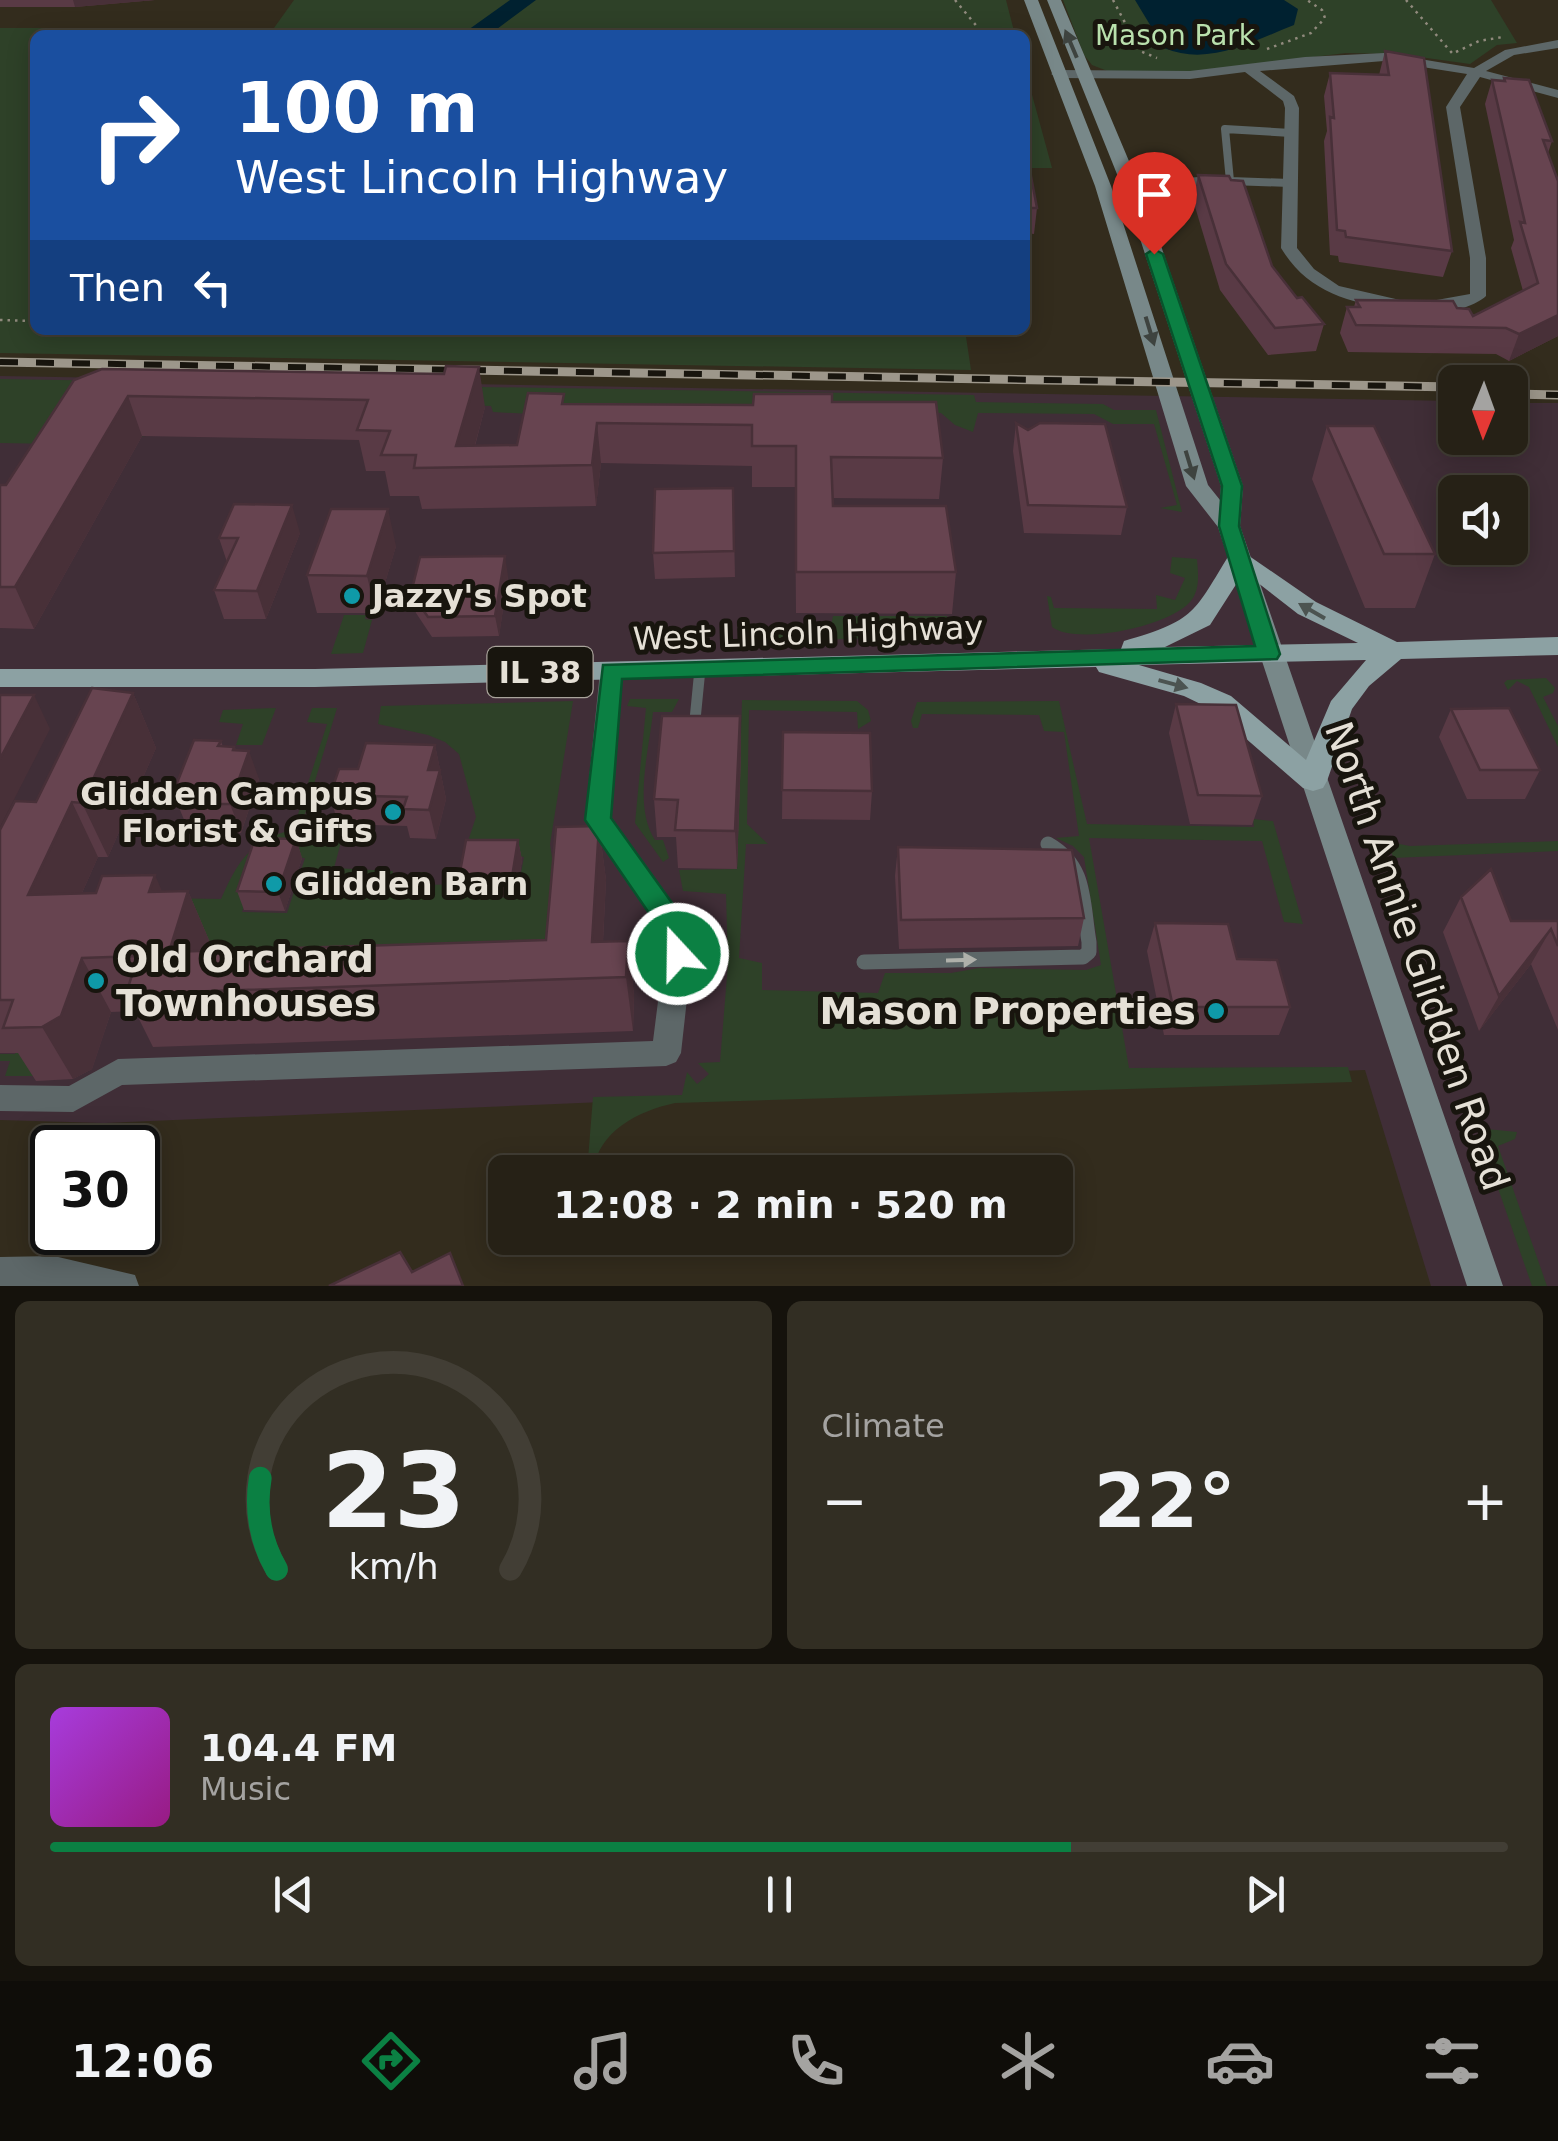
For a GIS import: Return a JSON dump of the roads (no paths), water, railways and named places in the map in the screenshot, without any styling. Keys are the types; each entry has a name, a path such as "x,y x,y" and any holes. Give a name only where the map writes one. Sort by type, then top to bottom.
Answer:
{"main road":[{"path":"1031,0 1103,186 1197,486 1229,526"},
{"path":"1054,0 1136,199 1232,486 1229,526"},
{"name":"North Annie Glidden Road","path":"1229,526 1485,1286"},
{"path":"1238,557 1308,608 1395,650 1362,674 1340,700 1312,781 1251,724 1222,704 1192,689 1079,658 1147,644 1197,625 1220,600 1238,557"},
{"name":"West Lincoln Highway","path":"0,678 276,678 1558,646"}],"street":[{"path":"1249,70 1289,99 1288,248 1308,276 1331,290 1370,301 1426,307 1464,304 1478,296 1478,258 1453,107 1474,72 1504,52 1558,44"},
{"path":"1087,81 1384,57 1474,72 1558,94"},
{"path":"1060,80 1205,88 1265,82 1318,68 1326,61"},
{"path":"0,1098 73,1099 118,1072 666,1054 678,954 675,929 598,820 612,671"},
{"path":"0,1273 54,1272 124,1286"}],"lane":[{"path":"1230,181 1225,129 1291,134"},
{"path":"1136,199 1148,188 1171,180 1290,183"},
{"path":"694,746 700,669"},
{"path":"864,962 1084,957 1089,952 1089,942 1076,868 1064,853 1048,844"}],"water":[{"path":"510,0 536,0 496,30 468,30"},
{"path":"1135,0 1284,0 1298,9 1294,25 1230,50 1198,55 1164,48"}],"railway":[{"path":"0,362 1438,387"},
{"path":"1528,394 1558,395"}],"place":[{"name":"Jazzy's Spot","path":"352,596"},
{"name":"Glidden Campus Florist & Gifts","path":"393,812"},
{"name":"Glidden Barn","path":"274,884"},
{"name":"Old Orchard Townhouses","path":"96,981"},
{"name":"Mason Properties","path":"1216,1011"}],"park label":[{"name":"Mason Park","path":"1175,35"}]}
